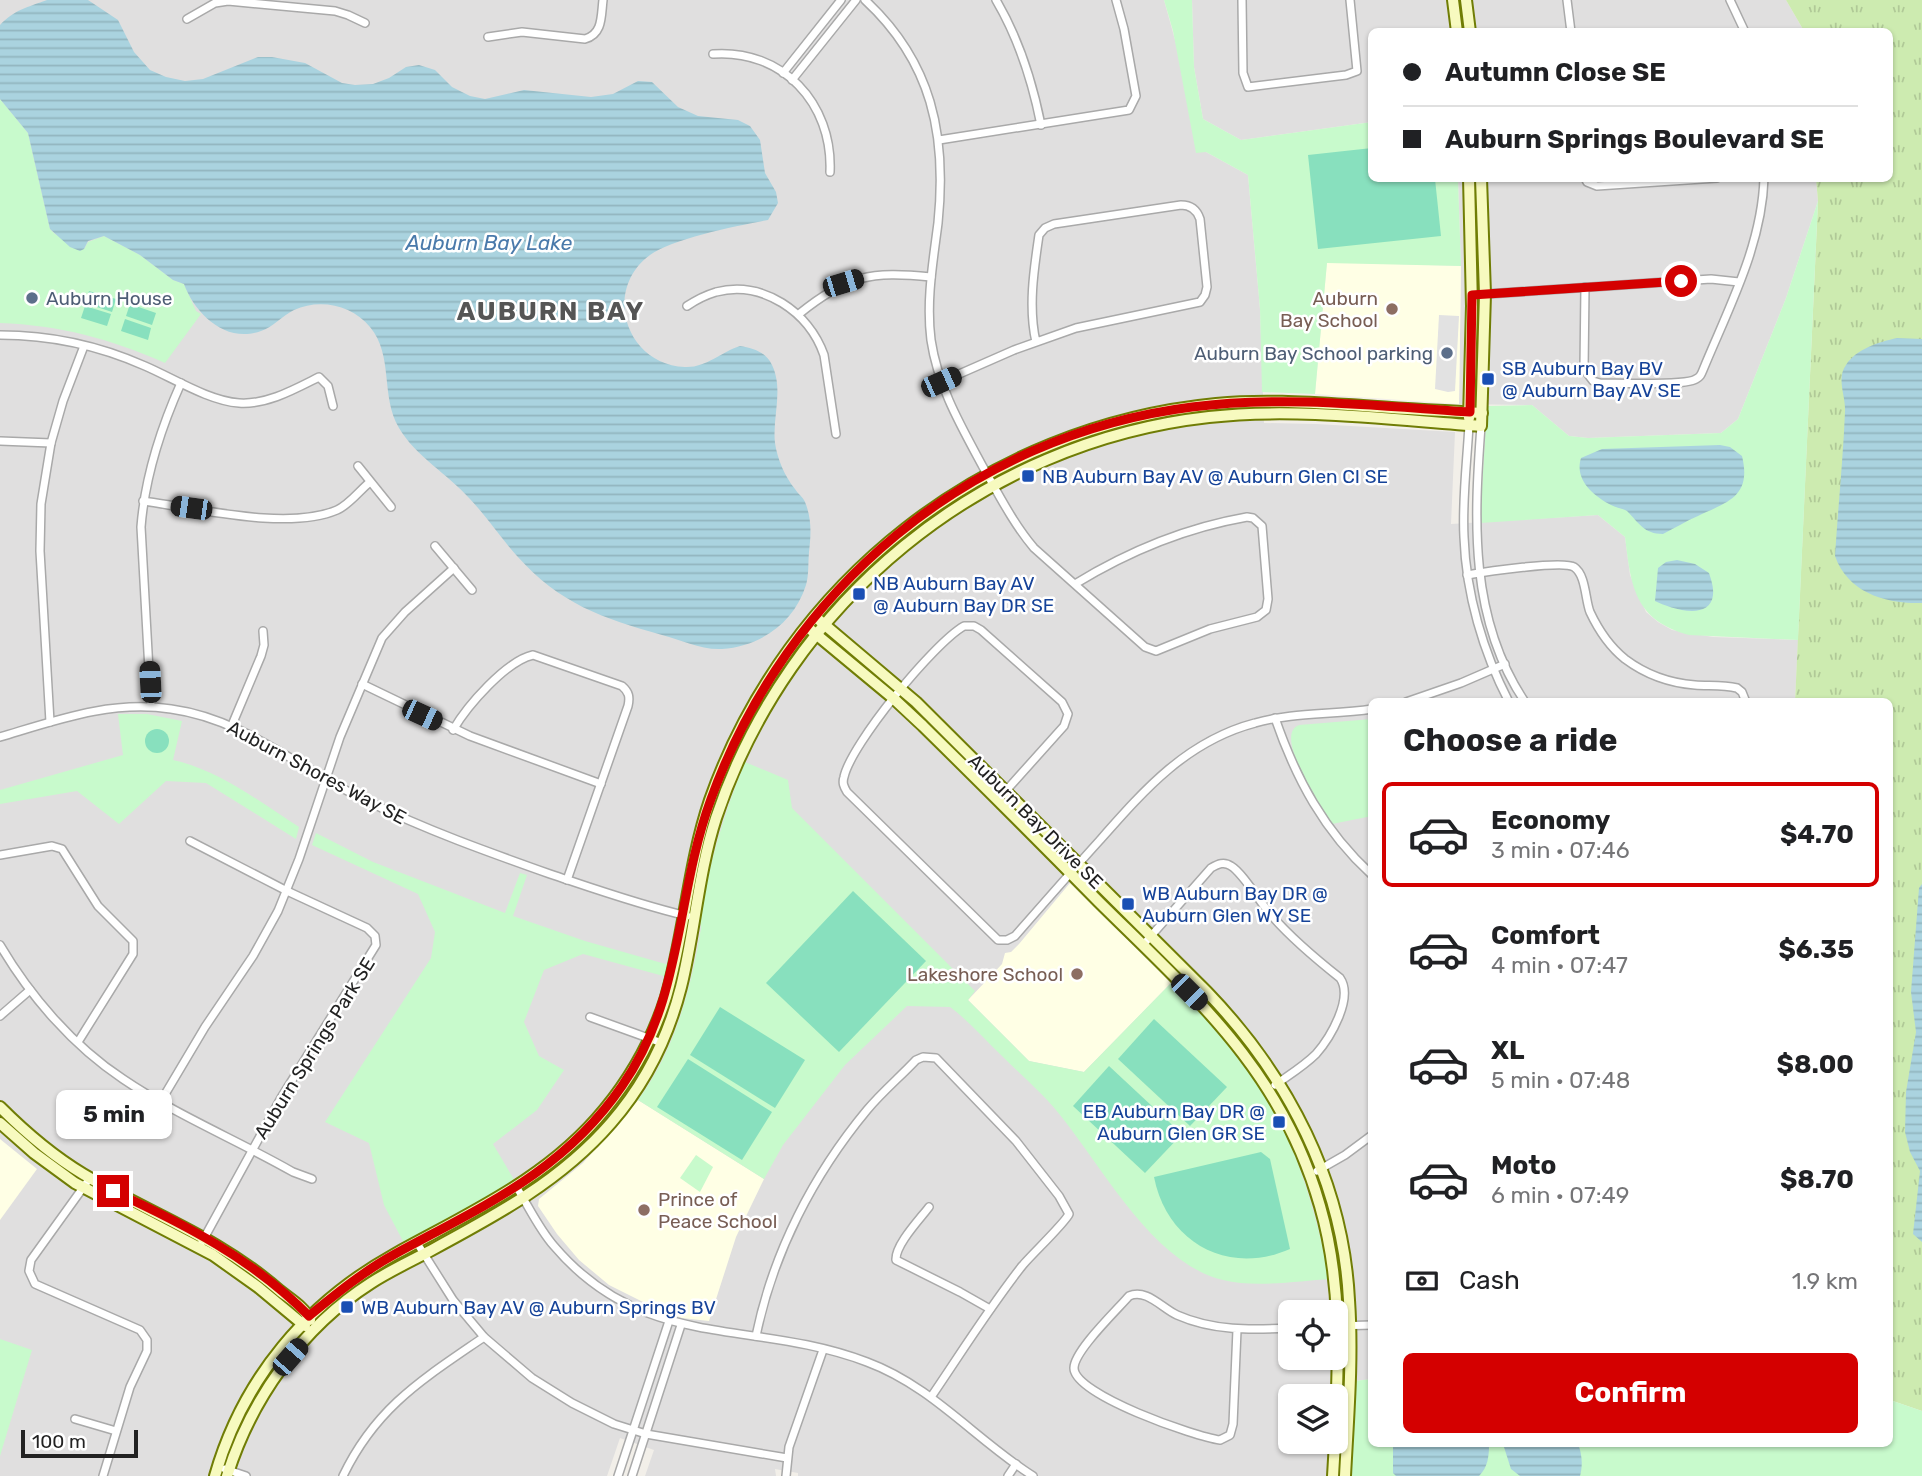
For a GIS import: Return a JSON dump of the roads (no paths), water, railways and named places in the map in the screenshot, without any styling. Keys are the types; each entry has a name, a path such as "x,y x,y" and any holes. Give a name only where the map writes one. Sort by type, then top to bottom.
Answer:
{"street":[{"path":"488,37 522,32 585,39 591,37 600,26 603,0"},
{"path":"783,72 841,0"},
{"path":"792,80 856,0"},
{"path":"864,0 890,27 914,62 929,98 939,140 941,190 931,277 930,326 941,382 955,415 1024,537 1075,584 1145,647 1152,650 1161,649 1210,628 1257,617 1263,613 1268,599 1262,526 1253,518 1247,517 1182,533 1137,550 1075,584"},
{"path":"996,0 1030,76 1041,125"},
{"path":"939,140 1124,112 1133,106 1136,96 1116,0"},
{"path":"1242,0 1243,73 1248,87 1346,75 1357,71 1350,0"},
{"path":"1453,0 1456,28"},
{"path":"1466,0 1470,28"},
{"path":"1567,0 1570,28"},
{"path":"1730,0 1743,28"},
{"path":"187,19 215,3 264,1 335,11 365,23"},
{"path":"713,54 728,53 760,59 792,80 811,101 823,123 830,147 830,172"},
{"path":"1469,182 1472,295 1470,412 1463,517 1467,575 1473,605 1494,669 1508,698"},
{"path":"1481,182 1485,294 1482,413 1475,516 1479,573 1487,609 1505,664 1523,698"},
{"path":"1587,182 1597,186 1657,182"},
{"path":"1585,287 1584,369 1589,378 1600,383 1688,382 1700,375 1757,232 1763,182"},
{"path":"941,382 1036,342 1104,321 1200,302 1207,290 1197,212 1192,207 1181,205 1054,224 1045,228 1040,235 1033,290 1036,342"},
{"path":"799,314 835,288 861,278 891,274 931,277"},
{"path":"1472,295 1711,279 1739,282"},
{"path":"687,306 719,291 746,290 772,298 799,314 820,343 824,355 836,434"},
{"path":"0,335 84,346 129,360 222,399 248,403 264,401 319,377 328,386 333,406"},
{"path":"50,722 40,519 51,443 63,401 84,346"},
{"path":"151,706 141,527 143,501 158,441 181,383"},
{"path":"222,1472 268,1387 314,1329 367,1285 524,1199 553,1178 589,1147 645,1077 662,1044 682,983 692,862 709,803 724,764 766,684 806,626 852,575 904,528 987,474 1071,436 1129,419 1188,407 1288,401 1482,413"},
{"path":"222,1472 232,1430 258,1381 309,1316 358,1278 517,1188 560,1156 595,1120 622,1086 649,1039 667,991 712,829 734,770 776,689 816,633 866,578 894,553 942,516 993,485 1046,459 1109,437 1163,424 1211,417 1277,414 1481,426"},
{"path":"0,441 51,443"},
{"path":"358,466 391,507"},
{"path":"143,501 288,518 340,509 370,482"},
{"path":"435,546 472,590"},
{"path":"1467,575 1573,566 1581,574 1586,601 1597,626 1624,658 1647,673 1666,680 1737,688 1744,698"},
{"path":"161,1101 184,1060 265,937 287,891 324,779 377,649 391,626 454,569"},
{"name":"Auburn Bay Drive SE","path":"814,616 901,688 1151,936 1228,1014 1254,1045 1279,1082 1303,1125 1321,1168 1343,1245 1351,1326 1345,1476"},
{"name":"Auburn Bay Drive SE","path":"806,626 893,698 1223,1027 1269,1089 1288,1123 1310,1174 1329,1241 1336,1300"},
{"path":"998,800 1064,726 1068,714 1062,702 981,630 974,626 959,629 893,698 859,749 846,772 843,784 847,792 993,938 1004,941 1015,936 1153,781 1185,755 1221,735 1275,718 1368,709"},
{"path":"232,725 261,656 264,645 263,631"},
{"path":"453,730 475,699 524,657 540,657 622,686 629,695 628,706 567,880"},
{"path":"1419,698 1505,664"},
{"path":"362,684 453,730 601,784"},
{"name":"Auburn Shores Way SE","path":"0,737 94,709 151,706 192,712 232,725 365,801 448,837 567,880 688,916"},
{"path":"1275,718 1292,764 1314,806 1341,844 1368,871"},
{"path":"190,841 287,891"},
{"path":"0,855 52,846 62,849 98,906 133,941 133,954 78,1042"},
{"path":"1143,945 1211,868 1227,863 1237,870 1255,897 1288,933 1340,978 1345,994 1333,1029 1309,1060 1269,1089"},
{"name":"Auburn Springs Park SE","path":"201,1242 281,1098 376,945 375,936 367,928 287,891"},
{"path":"0,945 30,990 78,1042 122,1078 293,1172 312,1179"},
{"path":"0,1016 30,990"},
{"path":"590,1017 662,1044"},
{"path":"756,1336 781,1250 829,1162 869,1108 916,1060 923,1056 936,1058 1016,1140 1069,1211 1065,1221 1030,1257 989,1310 931,1396"},
{"path":"0,1107 59,1158 201,1242 301,1325 314,1329"},
{"path":"0,1123 34,1153 83,1188 245,1262 309,1316 314,1329"},
{"path":"1310,1174 1345,1155 1368,1138"},
{"path":"90,1178 32,1260 29,1271 35,1284 140,1331 144,1336 146,1351 130,1387 103,1476"},
{"path":"517,1188 540,1228 573,1267 617,1299 650,1316 681,1325 756,1336 869,1362 931,1396 1034,1476"},
{"path":"929,1207 895,1255 896,1260 960,1292 989,1310"},
{"path":"417,1243 453,1300 484,1338 543,1386 592,1414 646,1434 787,1458"},
{"path":"1237,1330 1233,1424 1230,1436 1220,1440 1142,1416 1094,1390 1075,1375 1074,1369 1079,1354 1129,1296 1135,1293 1146,1295 1161,1307 1186,1318 1237,1330 1278,1328"},
{"path":"618,1476 668,1321"},
{"path":"632,1476 681,1325"},
{"path":"1351,1326 1368,1325"},
{"path":"343,1476 356,1451 385,1412 409,1390 484,1338"},
{"path":"786,1476 787,1458 823,1350"},
{"path":"75,1419 116,1431"},
{"name":"Auburn Bay Drive SE","path":"1333,1476 1334,1454"},
{"path":"1008,1476 1016,1464"},
{"path":"222,1472 246,1476"}],"water":[{"name":"Auburn Bay Lake","path":"47,0 88,0 118,20 134,52 150,70 185,81 203,79 258,57 272,57 305,63 342,83 355,85 373,84 406,67 419,65 435,70 452,87 470,96 485,99 524,90 591,97 613,94 638,81 652,82 678,107 698,116 738,120 750,126 760,140 765,173 776,192 778,203 768,220 689,238 660,249 635,270 627,287 624,305 627,323 635,340 648,354 665,363 693,367 740,346 759,351 772,365 777,384 776,449 791,484 805,502 810,521 807,581 801,599 793,611 763,637 736,647 714,649 620,622 583,607 566,598 533,572 470,499 406,438 393,415 382,350 363,319 345,309 314,304 294,310 261,331 236,333 224,330 204,315 184,284 173,280 140,255 104,236 88,241 80,251 70,247 50,229 28,133 0,99 0,25 16,12"},
{"path":"1897,338 1922,339 1922,603 1895,601 1870,594 1849,579 1835,556 1845,412 1843,370 1850,359 1862,350"},
{"path":"1720,445 1730,447 1742,456 1744,470 1740,489 1727,502 1663,534 1646,530 1627,511 1598,497 1587,486 1580,473 1581,458 1602,449"},
{"path":"1677,560 1695,564 1709,573 1713,595 1705,608 1688,611 1655,601 1658,568 1666,562"},
{"path":"1922,884 1922,1242 1913,1234 1920,1171 1910,1152 1905,1132 1906,1092 1916,1032 1911,992 1919,888"},
{"path":"1393,1447 1489,1447 1486,1465 1479,1476 1396,1476 1393,1473"},
{"path":"1504,1447 1579,1447 1582,1460 1580,1476 1520,1476 1511,1469"}],"place":[{"name":"Auburn House","path":"32,298"},
{"name":"Auburn Bay School","path":"1392,309"},
{"name":"Auburn Bay School parking","path":"1447,353"},
{"name":"SB Auburn Bay BV @ Auburn Bay AV SE","path":"1488,379"},
{"name":"NB Auburn Bay AV @ Auburn Glen CI SE","path":"1028,476"},
{"name":"NB Auburn Bay AV @ Auburn Bay DR SE","path":"859,594"},
{"name":"WB Auburn Bay DR @ Auburn Glen WY SE","path":"1128,904"},
{"name":"Lakeshore School","path":"1077,974"},
{"name":"EB Auburn Bay DR @ Auburn Glen GR SE","path":"1279,1122"},
{"name":"Prince of Peace School","path":"644,1210"},
{"name":"WB Auburn Bay AV @ Auburn Springs BV","path":"347,1307"}],"district":[{"name":"AUBURN BAY","path":"551,311"}]}
